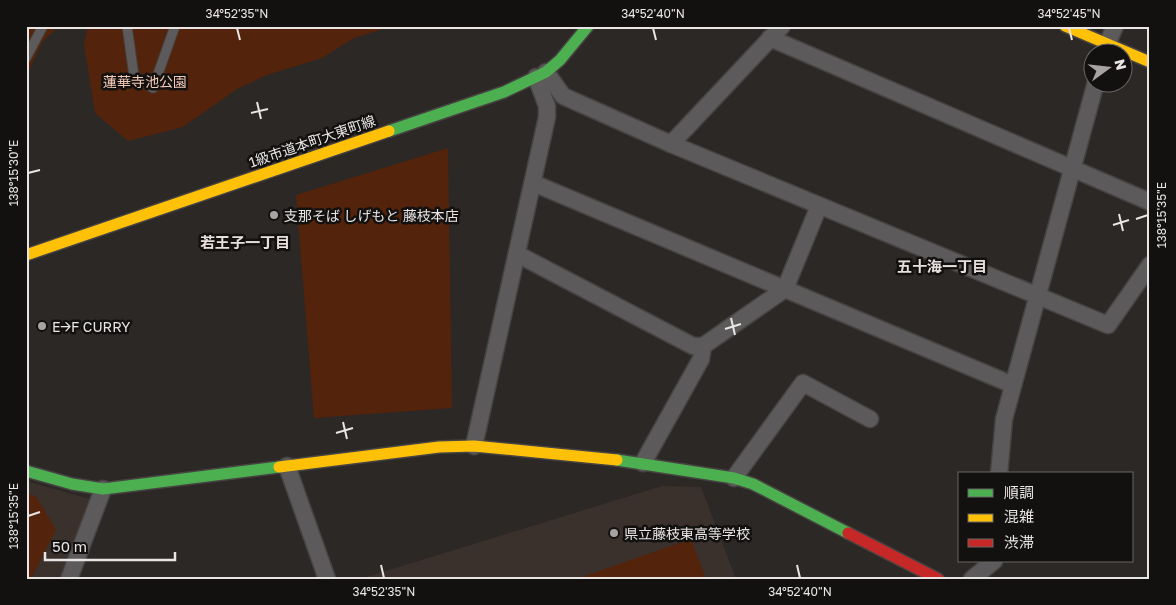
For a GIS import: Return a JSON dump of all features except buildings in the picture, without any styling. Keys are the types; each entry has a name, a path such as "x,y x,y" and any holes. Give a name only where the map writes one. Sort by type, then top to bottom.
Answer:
{"street":[{"name":"1級市道本町大東町線","path":"26,255 504,92 541,74 560,60 588,26"},
{"path":"671,144 782,26"},
{"path":"1065,26 1094,42"},
{"path":"1108,42 1115,26"},
{"path":"770,38 1072,170 1150,202"},
{"path":"1134,57 1150,62"},
{"path":"541,74 563,96 671,144 1108,325 1150,265"},
{"path":"474,446 547,117 547,106 541,74"},
{"path":"999,472 1004,419 1093,92"},
{"path":"533,183 1013,385"},
{"path":"517,254 693,346 703,346 785,289 819,206"},
{"path":"642,463 701,359 703,346"},
{"path":"734,478 803,383 870,419"},
{"path":"26,471 72,484 103,489 439,448 474,446 642,463 734,478 753,484 938,579"},
{"path":"288,466 327,579"},
{"path":"69,579 103,489"},
{"path":"972,579 993,562"}],"lane":[{"path":"26,58 43,26"},
{"path":"127,26 134,76 153,88 175,26"}],"shaded area":[{"path":"26,481 90,499 59,579 26,579"},
{"name":"県立藤枝東高等学校","path":"662,486 701,487 736,579 360,579"}],"green space":[{"path":"26,26 59,26 43,41 26,77"},
{"name":"蓮華寺池公園","path":"88,26 393,26 354,38 322,58 267,75 237,89 183,127 128,141 95,113 84,45"},
{"path":"448,148 452,408 314,418 296,195"},
{"path":"26,494 36,496 56,530 31,579 26,579"},
{"path":"691,539 706,579 576,579"}],"traffic: fast":[{"path":"389,131 504,92 546,72 560,60 588,26"},
{"path":"617,460 734,478 753,484 848,533"},
{"path":"26,471 72,484 103,489 279,467"}],"traffic: slow":[{"path":"1065,26 1150,62"},
{"path":"26,255 389,131"},
{"path":"279,467 439,447 474,446 617,460"}],"traffic: jam":[{"path":"848,533 938,579"}],"place":[{"name":"支那そば しげもと 藤枝本店","path":"274,215"},
{"name":"E→F CURRY","path":"42,326"},
{"name":"県立藤枝東高等学校","path":"614,533"}],"district":[{"name":"若王子一丁目","path":"245,242"},
{"name":"五十海一丁目","path":"942,266"}]}
